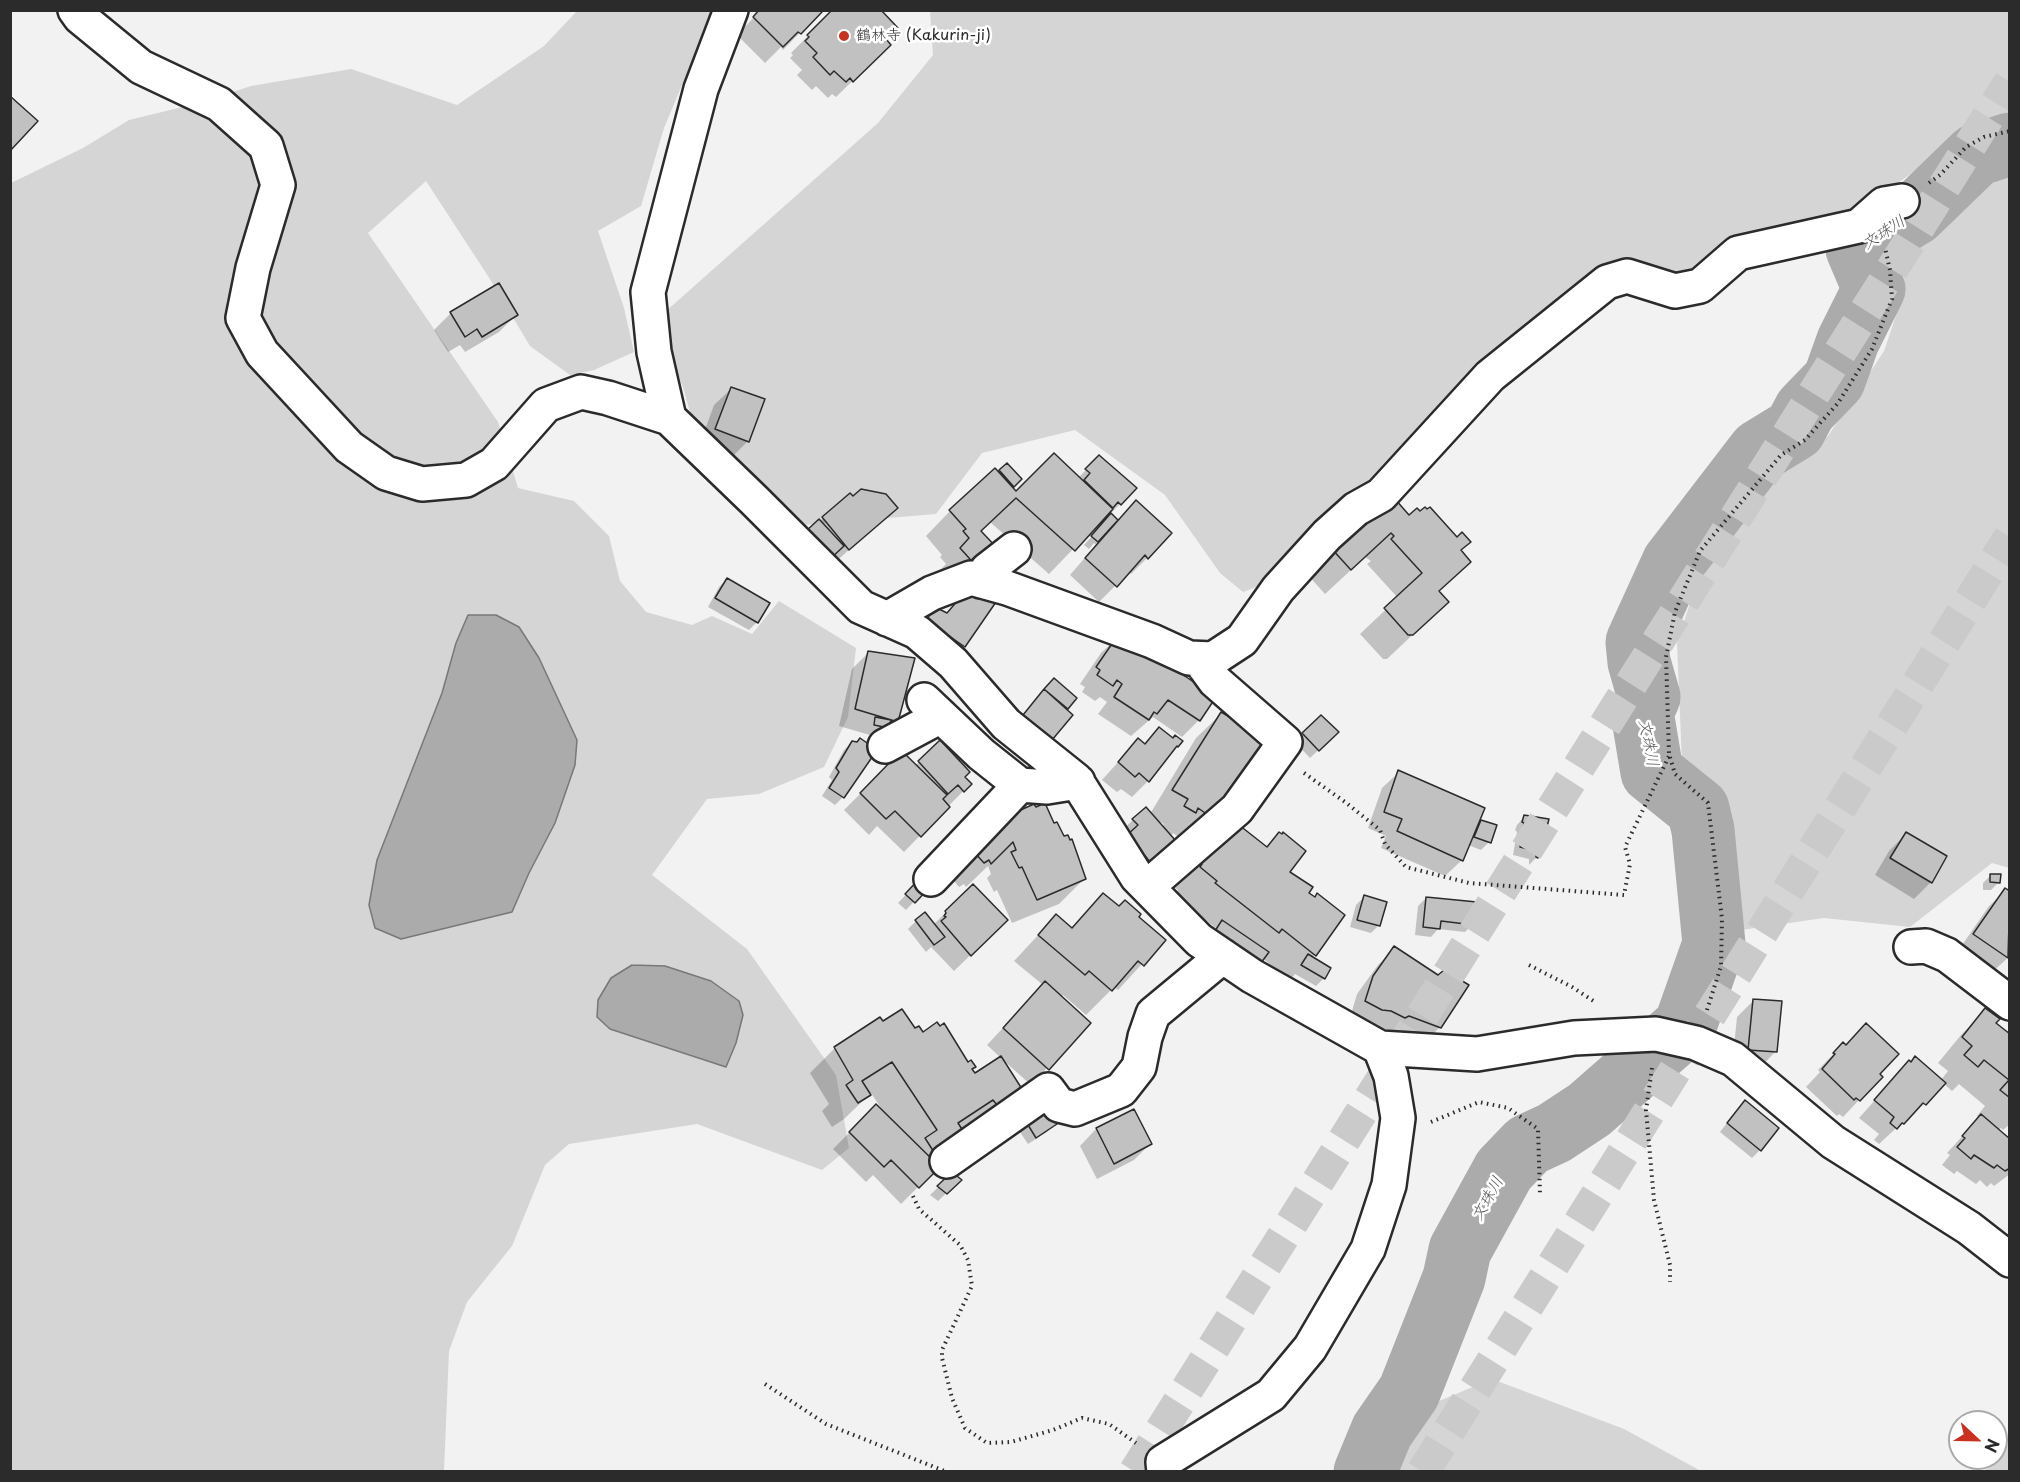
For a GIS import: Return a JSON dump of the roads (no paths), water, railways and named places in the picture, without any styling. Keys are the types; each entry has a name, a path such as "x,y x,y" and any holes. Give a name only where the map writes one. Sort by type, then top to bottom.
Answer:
{"street":[{"path":"75,10 80,17 141,67 219,104 266,146 278,185 253,268 243,318 262,353 349,447 386,473 422,484 466,480 494,465 546,405 580,392 608,398 669,418 861,607 916,632 953,663 1006,724 1078,782 1137,877 1199,940 1252,976 1380,1048 1477,1054 1574,1038 1647,1035 1696,1042 1733,1059 1833,1142 2009,1256"},
{"path":"669,418 654,352 648,291 701,89 731,10"},
{"path":"887,619 932,593 971,578 1007,588 1141,637 1189,658 1214,659 1242,640 1278,590 1327,535 1356,509 1381,495 1490,376 1607,282 1627,276 1675,291 1700,286 1738,253 1859,226 1884,204 1902,201"},
{"path":"981,581 987,570 1014,549"},
{"path":"1148,887 1237,809 1285,742 1215,681 1199,659"},
{"path":"885,746 932,708 981,754 1020,785 1047,787 1078,782"},
{"path":"931,879 1020,785"},
{"path":"1911,947 1926,946 1947,955 2010,1004"},
{"path":"947,1161 1048,1090 1059,1105 1075,1108 1121,1090 1139,1066 1153,1014 1223,956"},
{"path":"1163,1467 1271,1395 1310,1348 1368,1249 1389,1185 1398,1118 1391,1076 1380,1048"}],"waterway":[{"name":"文珠川","path":"1365,1472 1382,1431 1409,1392 1454,1278 1460,1250 1504,1170 1528,1145 1554,1133 1589,1110 1685,1026 1714,944 1703,830 1698,809 1652,772 1642,712 1649,697 1639,662 1637,642 1673,563 1759,451 1795,429 1805,410 1834,380 1848,341 1874,289 1857,249 1915,214 1976,155 2010,144"}],"tunnel":[{"path":"1135,1472 2010,82"},
{"path":"1423,1472 2010,537"}],"place":[{"name":"鶴林寺 (Kakurin-ji)","path":"844,36"}]}
